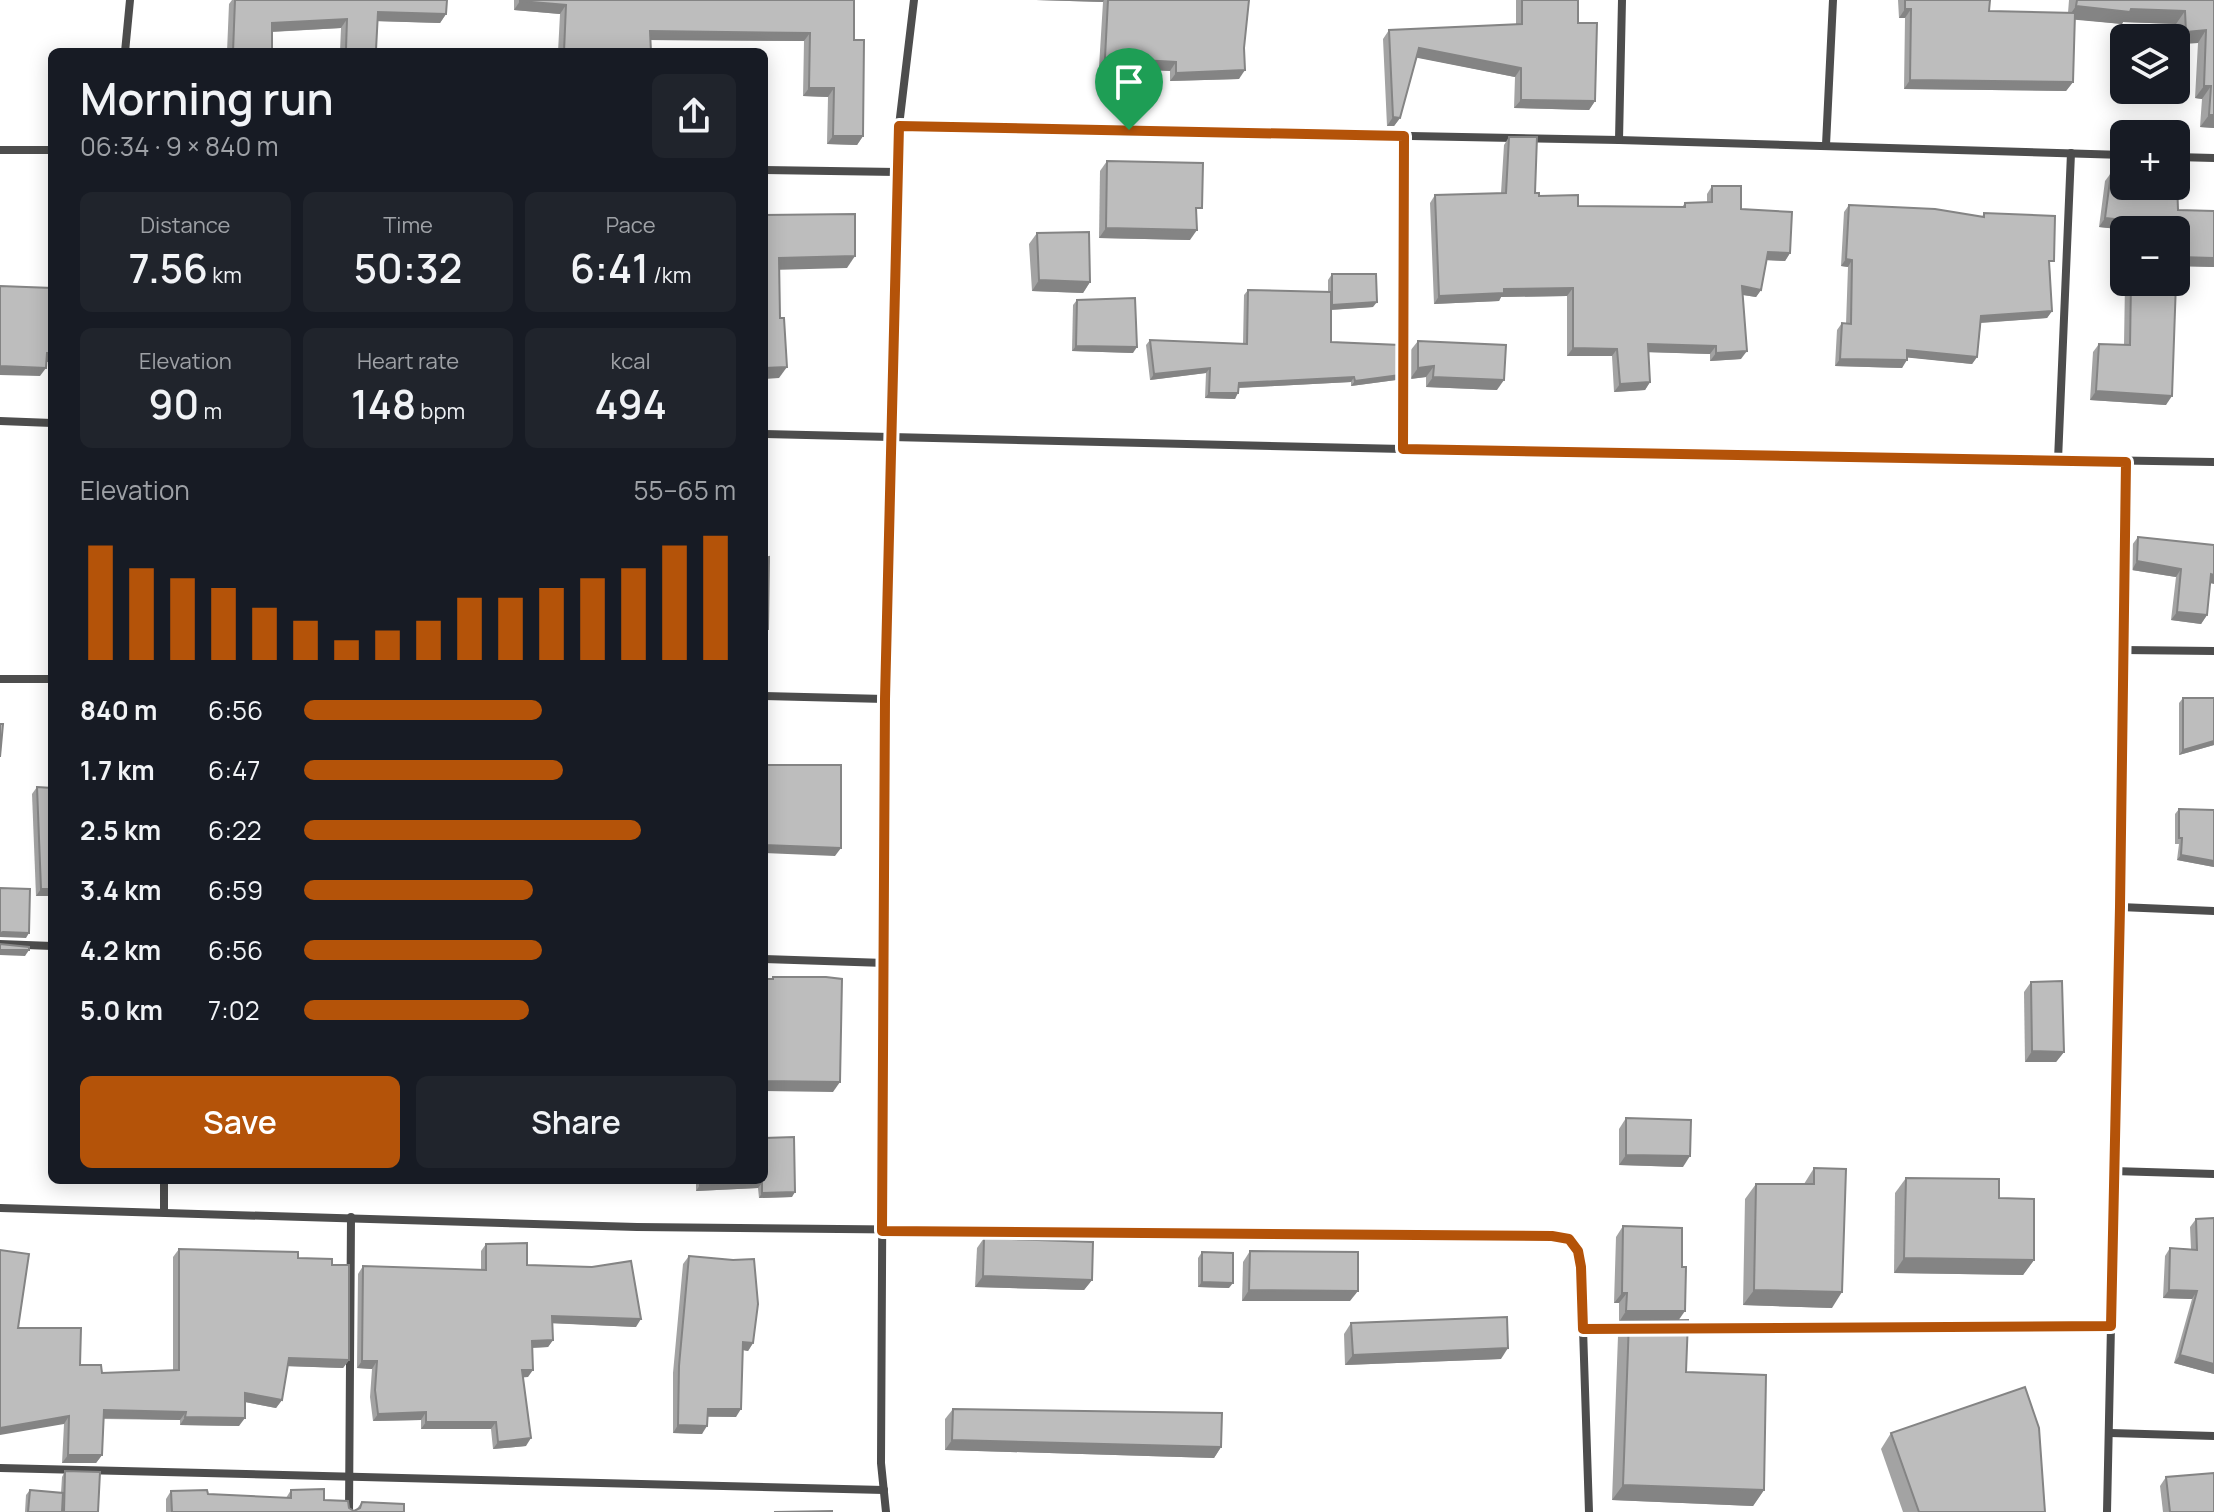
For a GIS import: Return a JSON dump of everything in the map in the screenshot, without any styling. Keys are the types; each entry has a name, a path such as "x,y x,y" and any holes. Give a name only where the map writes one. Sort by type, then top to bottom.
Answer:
{"street":[{"path":"125,48 130,0"},
{"path":"886,1512 881,1463 885,699 897,172 899,126 914,0"},
{"path":"1619,140 1622,0"},
{"path":"1826,145 1833,0"},
{"path":"899,126 1619,140 2110,154"},
{"path":"1403,449 1404,136"},
{"path":"0,150 48,150"},
{"path":"2058,460 2071,153"},
{"path":"2190,157 2214,158"},
{"path":"768,170 897,172"},
{"path":"0,421 48,423"},
{"path":"768,434 1403,449 2214,462"},
{"path":"2107,1512 2126,462"},
{"path":"2123,650 2214,651"},
{"path":"0,679 48,679"},
{"path":"768,696 885,699"},
{"path":"2120,907 2214,911"},
{"path":"0,944 48,946"},
{"path":"768,959 885,963"},
{"path":"2113,1171 2214,1174"},
{"path":"164,1184 164,1212"},
{"path":"0,1208 637,1227 1552,1236 1569,1239 1578,1251 1589,1512"},
{"path":"349,1512 351,1217"},
{"path":"1676,1328 2111,1326"},
{"path":"1583,1329 1645,1328"},
{"path":"2110,1433 2214,1436"},
{"path":"0,1468 884,1490"}],"building":[{"path":"235,0 447,0 446,14 378,12 376,48 346,48 347,19 272,23 272,48 233,48"},
{"path":"854,0 854,40 864,40 863,136 833,136 834,88 809,88 810,33 650,31 651,48 564,48 566,5 520,1"},
{"path":"1108,0 1249,0 1245,70 1176,73 1176,62 1105,58"},
{"path":"1522,0 1578,0 1578,23 1597,23 1595,101 1521,100 1521,68 1419,48 1400,118 1393,117 1389,30 1522,24"},
{"path":"1905,0 1990,0 1989,11 2075,13 2073,82 1910,80 1911,9 1905,9"},
{"path":"2077,0 2214,0 2214,115 2209,115 2211,86 2204,86 2206,30 2190,32 2190,24 2186,24 2185,11 2131,9 2130,12 2076,6"},
{"path":"1509,137 1537,137 1535,193 1539,196 1578,195 1578,206 1685,207 1685,203 1712,202 1712,186 1741,186 1741,209 1792,212 1790,253 1768,252 1761,290 1742,286 1747,351 1716,353 1716,346 1648,344 1650,382 1620,384 1617,349 1573,348 1573,288 1504,289 1504,293 1439,296 1435,195 1506,193"},
{"path":"1107,161 1203,163 1202,208 1196,208 1197,230 1106,228"},
{"path":"2110,180 2110,200 2178,200 2178,210 2214,211 2214,258 2190,257 2190,216 2105,218"},
{"path":"1849,205 1935,209 1984,217 1984,213 2055,216 2054,261 2049,261 2052,311 1981,316 1977,357 1907,350 1907,360 1840,359 1842,323 1851,324 1852,260 1846,259"},
{"path":"855,214 855,256 779,258 780,318 784,318 787,367 768,368 768,215"},
{"path":"1089,232 1090,282 1039,280 1037,233"},
{"path":"1332,274 1376,274 1377,302 1332,305"},
{"path":"0,286 48,288 46,368 0,366"},
{"path":"1248,290 1331,292 1331,342 1400,345 1400,375 1355,381 1354,377 1239,383 1238,393 1209,393 1210,368 1154,374 1150,340 1247,344"},
{"path":"2131,296 2176,296 2172,396 2096,391 2099,344 2130,345"},
{"path":"1135,298 1137,347 1076,346 1077,300"},
{"path":"1418,341 1506,345 1504,380 1433,377 1434,366 1418,368"},
{"path":"2138,537 2214,545 2214,575 2211,574 2207,615 2177,612 2181,569 2137,561"},
{"path":"2183,698 2214,698 2214,741 2183,750"},
{"path":"0,724 3,724 0,757"},
{"path":"768,765 841,765 841,848 768,845"},
{"path":"37,787 48,788 48,889 41,889"},
{"path":"2179,809 2214,810 2214,861 2181,855"},
{"path":"0,888 30,889 29,933 0,933"},
{"path":"0,944 29,947 29,950 0,950"},
{"path":"768,979 842,979 840,1082 768,1081"},
{"path":"2062,981 2064,1052 2032,1051 2031,982"},
{"path":"1626,1118 1691,1120 1690,1156 1626,1155"},
{"path":"794,1137 795,1192 762,1193 762,1184 768,1184 768,1138"},
{"path":"1814,1168 1846,1169 1842,1292 1754,1290 1756,1184 1814,1184"},
{"path":"1906,1178 1999,1179 1999,1198 2034,1199 2034,1260 1904,1258"},
{"path":"2214,1218 2214,1364 2180,1355 2197,1291 2169,1290 2170,1248 2197,1250 2196,1219"},
{"path":"1623,1226 1682,1228 1682,1267 1686,1267 1685,1311 1626,1311 1627,1293 1622,1293"},
{"path":"984,1238 1093,1242 1092,1280 983,1276"},
{"path":"527,1243 527,1265 592,1267 631,1261 641,1319 552,1316 553,1340 532,1341 533,1370 522,1370 531,1438 498,1442 496,1422 426,1422 426,1412 378,1414 375,1390 377,1361 362,1361 363,1266 486,1270 486,1244"},
{"path":"179,1249 298,1252 298,1258 332,1259 332,1265 349,1265 349,1360 289,1358 282,1400 245,1393 245,1418 185,1417 186,1412 104,1410 102,1455 68,1455 69,1416 0,1428 0,1250 29,1254 18,1328 81,1328 80,1365 101,1365 102,1373 179,1370"},
{"path":"1250,1251 1358,1252 1358,1291 1249,1290"},
{"path":"1202,1252 1233,1253 1233,1283 1202,1282"},
{"path":"689,1256 754,1259 758,1304 753,1343 743,1342 741,1409 708,1409 707,1426 678,1425 679,1366"},
{"path":"1507,1317 1508,1348 1353,1355 1351,1323"},
{"path":"1688,1320 1686,1372 1766,1375 1764,1490 1623,1485 1629,1321"},
{"path":"2025,1387 2039,1428 2045,1512 1919,1512 1891,1433"},
{"path":"953,1409 1222,1413 1221,1447 952,1440"},
{"path":"65,1471 100,1472 98,1512 64,1512"},
{"path":"2214,1473 2214,1512 2170,1512 2166,1477"},
{"path":"324,1489 324,1500 348,1501 349,1508 354,1511 360,1508 362,1502 404,1504 404,1512 172,1512 171,1491 207,1490 208,1494 291,1498 291,1490"},
{"path":"30,1490 63,1493 62,1512 28,1512"}],"route":[{"path":"899,126 1129,130 1404,136 1403,449 2126,462 2111,1326 1583,1329 1578,1251 1569,1239 1552,1236 882,1231 885,699 899,126"}]}
